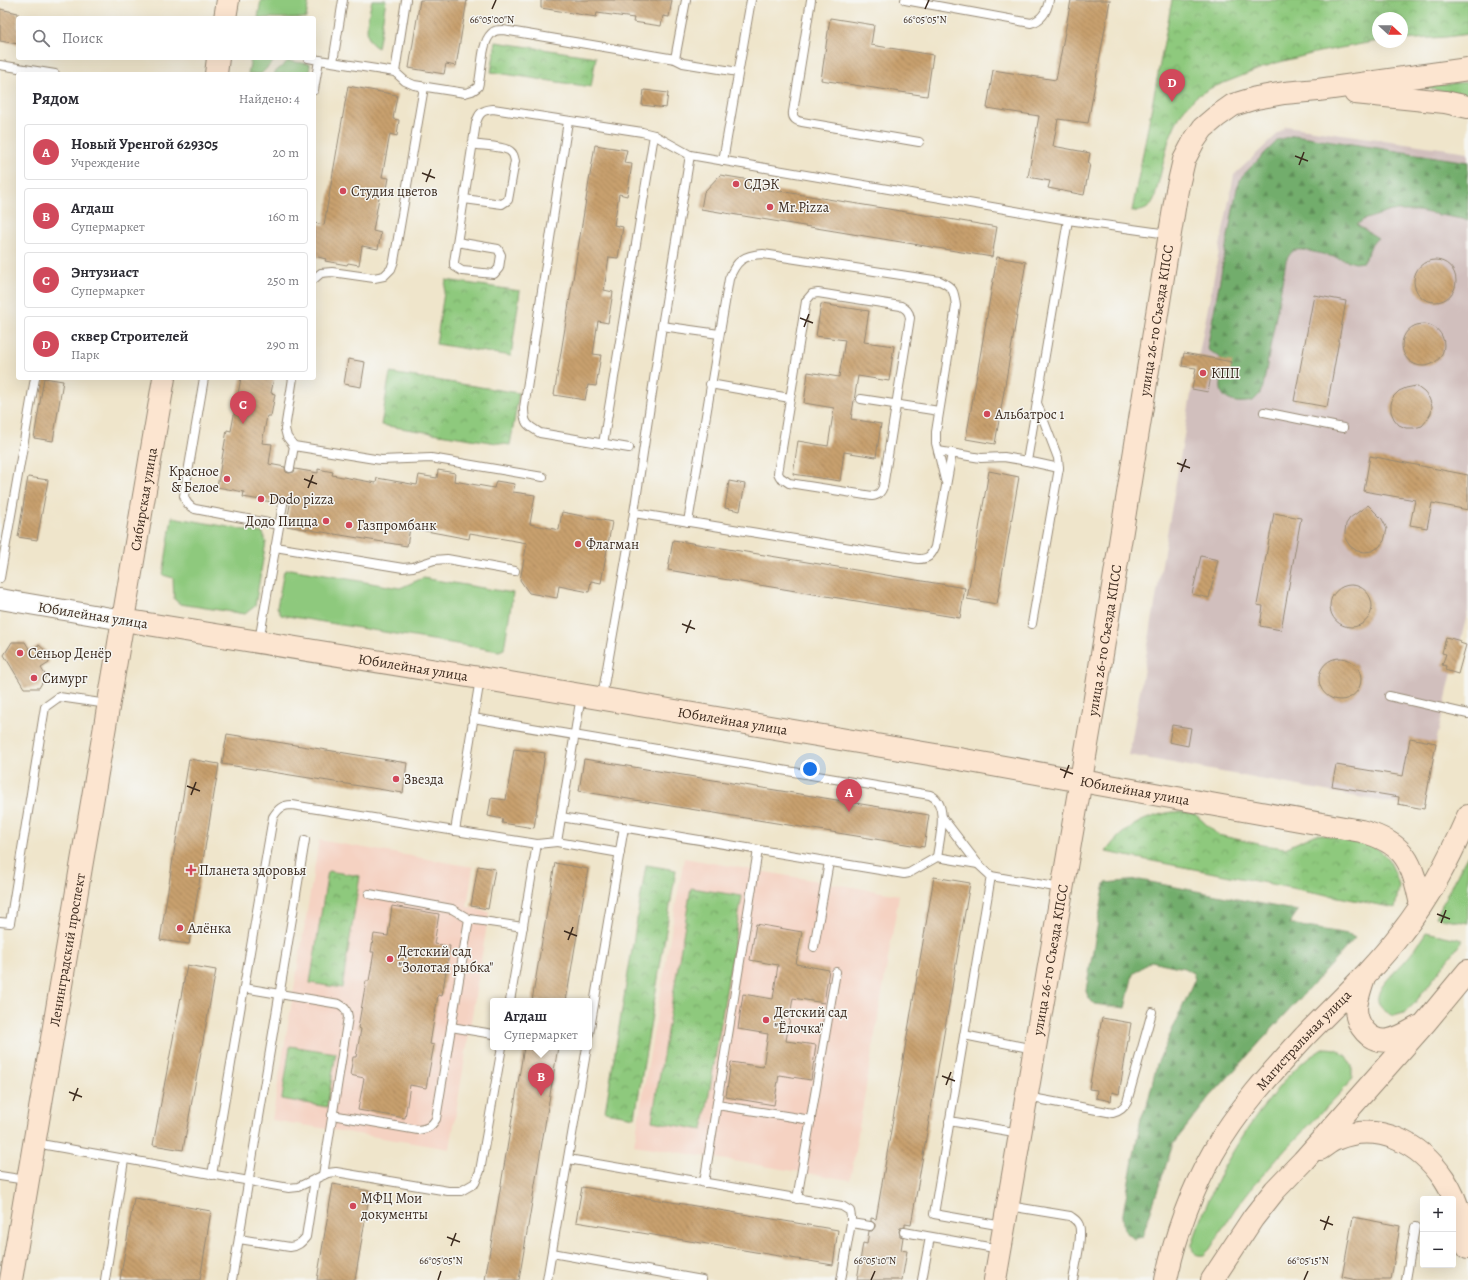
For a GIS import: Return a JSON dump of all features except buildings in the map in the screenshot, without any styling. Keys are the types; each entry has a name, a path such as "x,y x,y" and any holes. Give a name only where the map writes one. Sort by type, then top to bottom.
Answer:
{"main road":[{"path":"225,16 228,0"},
{"path":"216,72 218,60"},
{"name":"улица 26-го Съезда КПСС","path":"996,1280 1081,780 1177,190 1184,160 1203,128 1234,105 1256,98 1284,93 1318,90 1468,69"},
{"name":"улица 26-го Съезда КПСС","path":"1318,90 1445,102 1468,107"},
{"name":"Сибирская улица","path":"123,620 164,380"},
{"name":"Юбилейная улица","path":"123,620 480,678 1081,780 1361,831 1383,838 1393,844 1407,858 1413,870 1421,905"},
{"name":"Ленинградский проспект","path":"11,1280 123,620"},
{"name":"Магистральная улица","path":"1166,1280 1180,1228 1199,1179 1232,1123 1255,1093 1305,1037 1364,976 1401,934 1442,871 1468,816"},
{"path":"1212,1280 1253,1218 1275,1190 1303,1161 1426,1023 1468,971"},
{"path":"1364,976 1357,999 1357,1016 1363,1030 1370,1036 1378,1040 1388,1040 1402,1036 1426,1023"},
{"path":"1303,1161 1335,1139 1353,1134 1373,1133 1393,1137 1413,1147 1431,1162 1444,1180 1458,1205 1468,1248"}],"street":[{"name":"Юбилейная улица","path":"0,599 123,620"}],"lane":[{"path":"333,62 343,0"},
{"path":"395,72 406,0"},
{"path":"675,59 686,0"},
{"path":"723,161 751,0"},
{"path":"811,0 792,116 802,122 919,142"},
{"path":"905,0 1031,23 1038,21 1044,15 1049,0"},
{"path":"316,59 395,72 405,81 424,87 465,93 478,87 486,41 490,34 495,31 503,30 675,59 683,63 738,72"},
{"path":"316,78 319,60"},
{"path":"0,65 43,72"},
{"path":"316,277 321,273 332,272 374,278 384,276 391,269 394,261 424,87"},
{"path":"457,242 498,249 501,255 497,272 490,274 462,271 454,266 457,242 476,122 479,114 485,110 493,109 654,135 690,155 1068,220 1170,235"},
{"path":"568,121 524,408 524,419 530,427 540,433 629,448"},
{"path":"603,444 654,135"},
{"path":"464,199 502,204 508,200 515,161 511,151 472,144"},
{"path":"557,842 574,735 591,697 634,514 662,326 690,155"},
{"path":"1027,461 1068,220"},
{"path":"688,522 710,384 729,279 734,268 742,259 753,255 763,254 940,281 950,286 954,294 956,306 936,432 936,443 946,484"},
{"path":"818,293 901,306 910,313 883,486 881,492 877,495 872,496 789,483 780,477 778,473 790,398 806,301 812,294 818,293"},
{"path":"662,326 719,334"},
{"path":"0,578 34,380"},
{"path":"204,380 184,496 185,501 195,509 279,525"},
{"path":"293,380 284,429 287,437 294,446 382,460 431,458 543,477"},
{"path":"710,384 790,398"},
{"path":"862,398 939,411"},
{"path":"1032,624 1059,468 1058,458 1037,402"},
{"path":"1264,412 1343,428"},
{"path":"290,468 294,446"},
{"path":"938,450 981,458 1004,456 1059,468"},
{"path":"634,514 918,559 926,559 932,554 935,547 952,453"},
{"path":"259,642 283,504"},
{"path":"276,547 403,568 413,567 434,560 447,559 515,571"},
{"path":"455,831 480,678"},
{"path":"1389,696 1468,714"},
{"path":"0,922 10,923 45,707 59,697 109,704"},
{"path":"473,718 930,795 938,800 941,806 942,817 937,857"},
{"path":"212,1175 273,817 284,805 292,805 537,844 557,842 620,853"},
{"path":"562,817 904,874 909,873 937,857 978,864"},
{"path":"942,817 978,864 991,876 1062,888"},
{"path":"592,1016 624,827"},
{"path":"232,1280 305,840"},
{"path":"511,998 537,844"},
{"path":"704,1183 758,850"},
{"path":"814,947 829,862"},
{"path":"991,876 934,1214 1005,1227"},
{"path":"369,894 452,909 469,918 523,927"},
{"path":"332,1115 418,1130 426,1129 432,1125 436,1119 469,918"},
{"path":"797,1199 836,972"},
{"path":"244,988 339,1004 345,1007 347,1011 348,1017 323,1175"},
{"path":"1027,1097 1113,1112 1124,1108 1152,1012"},
{"path":"451,1027 490,1034"},
{"path":"964,1035 1035,1049"},
{"path":"34,1143 288,1188 298,1188 323,1175 336,1172 448,1191 462,1191 475,1184 480,1171 501,1050"},
{"path":"547,1280 586,1050"},
{"path":"716,1104 811,1120"},
{"path":"949,1121 1020,1134"},
{"path":"568,1159 846,1208 850,1211 851,1223 841,1280"},
{"path":"105,1280 124,1160"},
{"path":"0,1176 27,1180"},
{"path":"239,1239 290,1247 297,1246 306,1237 315,1179"},
{"path":"1008,1205 1070,1216 1076,1219 1080,1234 1073,1280"},
{"path":"851,1223 870,1226"},
{"path":"1406,1280 1415,1227"},
{"path":"904,1232 1001,1249"},
{"path":"922,1280 930,1237"},
{"path":"552,1253 702,1280"}],"shaded area":[{"path":"1286,126 1468,152 1468,611 1460,643 1466,645 1458,674 1452,672 1436,743 1424,809 1129,755 1192,389 1234,175"},
{"name":"Детский сад \"Золотая рыбка\"","path":"319,840 473,867 467,907 489,912 450,1149 272,1120"},
{"name":"Детский сад \"Ёлочка\"","path":"684,858 899,895 850,1180 634,1145"}],"green space":[{"path":"261,0 309,0 306,16 258,16"},
{"path":"372,0 386,0 378,48 372,44 367,33"},
{"path":"1172,0 1468,0 1468,34 1408,40 1408,12 1372,12 1372,42 1319,52 1272,64 1211,88 1197,96 1184,109 1169,139 1155,197 1146,209 1132,211"},
{"path":"496,42 596,57 591,87 491,72"},
{"path":"251,60 275,60 263,72 248,72"},
{"path":"288,61 310,65 309,72 275,72"},
{"path":"1468,82 1468,96 1420,87"},
{"path":"1294,135 1468,162 1468,221 1418,211 1391,211 1363,220 1357,225 1378,238 1371,246 1363,262 1355,263 1300,250 1296,250 1290,254 1286,261 1263,387 1259,395 1253,401 1231,401 1223,395 1221,390 1224,367 1222,359 1207,349 1237,188 1242,176 1278,140"},
{"path":"446,280 520,291 511,356 436,344"},
{"path":"390,373 519,393 510,445 381,425"},
{"path":"172,517 263,533 266,542 255,606 245,614 180,604 174,599 173,578 163,575"},
{"path":"290,569 400,588 423,578 513,593 504,649 499,651 281,615 277,607 284,571"},
{"path":"1173,812 1186,812 1196,815 1218,835 1263,845 1285,848 1317,834 1367,843 1378,849 1388,858 1396,875 1399,886 1395,908 1106,852 1119,836 1135,824 1153,817"},
{"path":"1468,855 1468,923 1436,917 1454,880"},
{"path":"646,865 676,870 635,1117 605,1112"},
{"path":"328,871 360,876 342,988 310,983"},
{"path":"1140,880 1298,911 1289,924 1348,934 1355,938 1210,1097 1173,1144 1142,1237 1134,1239 1124,1230 1122,1218 1141,1118 1147,1105 1157,1064 1195,979 1193,973 1184,968 1151,961 1133,974 1125,1008 1094,1004 1088,997 1086,990 1105,883"},
{"path":"691,888 742,896 703,1130 652,1121"},
{"path":"1426,932 1463,940 1414,1004 1404,1013 1394,1016 1380,1006 1378,1000 1379,991 1412,953"},
{"path":"290,1046 336,1053 327,1107 282,1099"},
{"path":"1326,1048 1336,1049 1346,1056 1352,1066 1352,1077 1345,1088 1286,1149 1253,1186 1235,1209 1210,1249 1204,1255 1196,1254 1193,1252 1192,1244 1205,1210 1219,1176 1240,1141 1259,1113 1287,1077 1301,1063 1317,1052"}],"place":[{"name":"cквер Cтроителей","path":"1172,102"},
{"name":"СДЭК","path":"736,184"},
{"name":"Студия цветов","path":"343,191"},
{"name":"Mr.Pizza","path":"770,207"},
{"name":"КПП","path":"1203,373"},
{"name":"Альбатрос 1","path":"987,414"},
{"name":"Энтузиаст","path":"243,424"},
{"name":"Красное & Белое","path":"227,479"},
{"name":"Dodo pizza","path":"261,499"},
{"name":"Додо Пицца","path":"326,521"},
{"name":"Газпромбанк","path":"349,525"},
{"name":"Флагман","path":"578,544"},
{"name":"Сеньор Денёр","path":"20,653"},
{"name":"Симург","path":"34,678"},
{"name":"Звезда","path":"396,779"},
{"name":"Новый Уренгой 629305","path":"849,812"},
{"name":"Планета здоровья","path":"191,870"},
{"name":"Алёнка","path":"180,928"},
{"name":"Детский сад \"Золотая рыбка\"","path":"390,959"},
{"name":"Детский сад \"Ёлочка\"","path":"766,1020"},
{"name":"Агдаш","path":"541,1096"},
{"name":"МФЦ Мои документы","path":"353,1206"}]}
